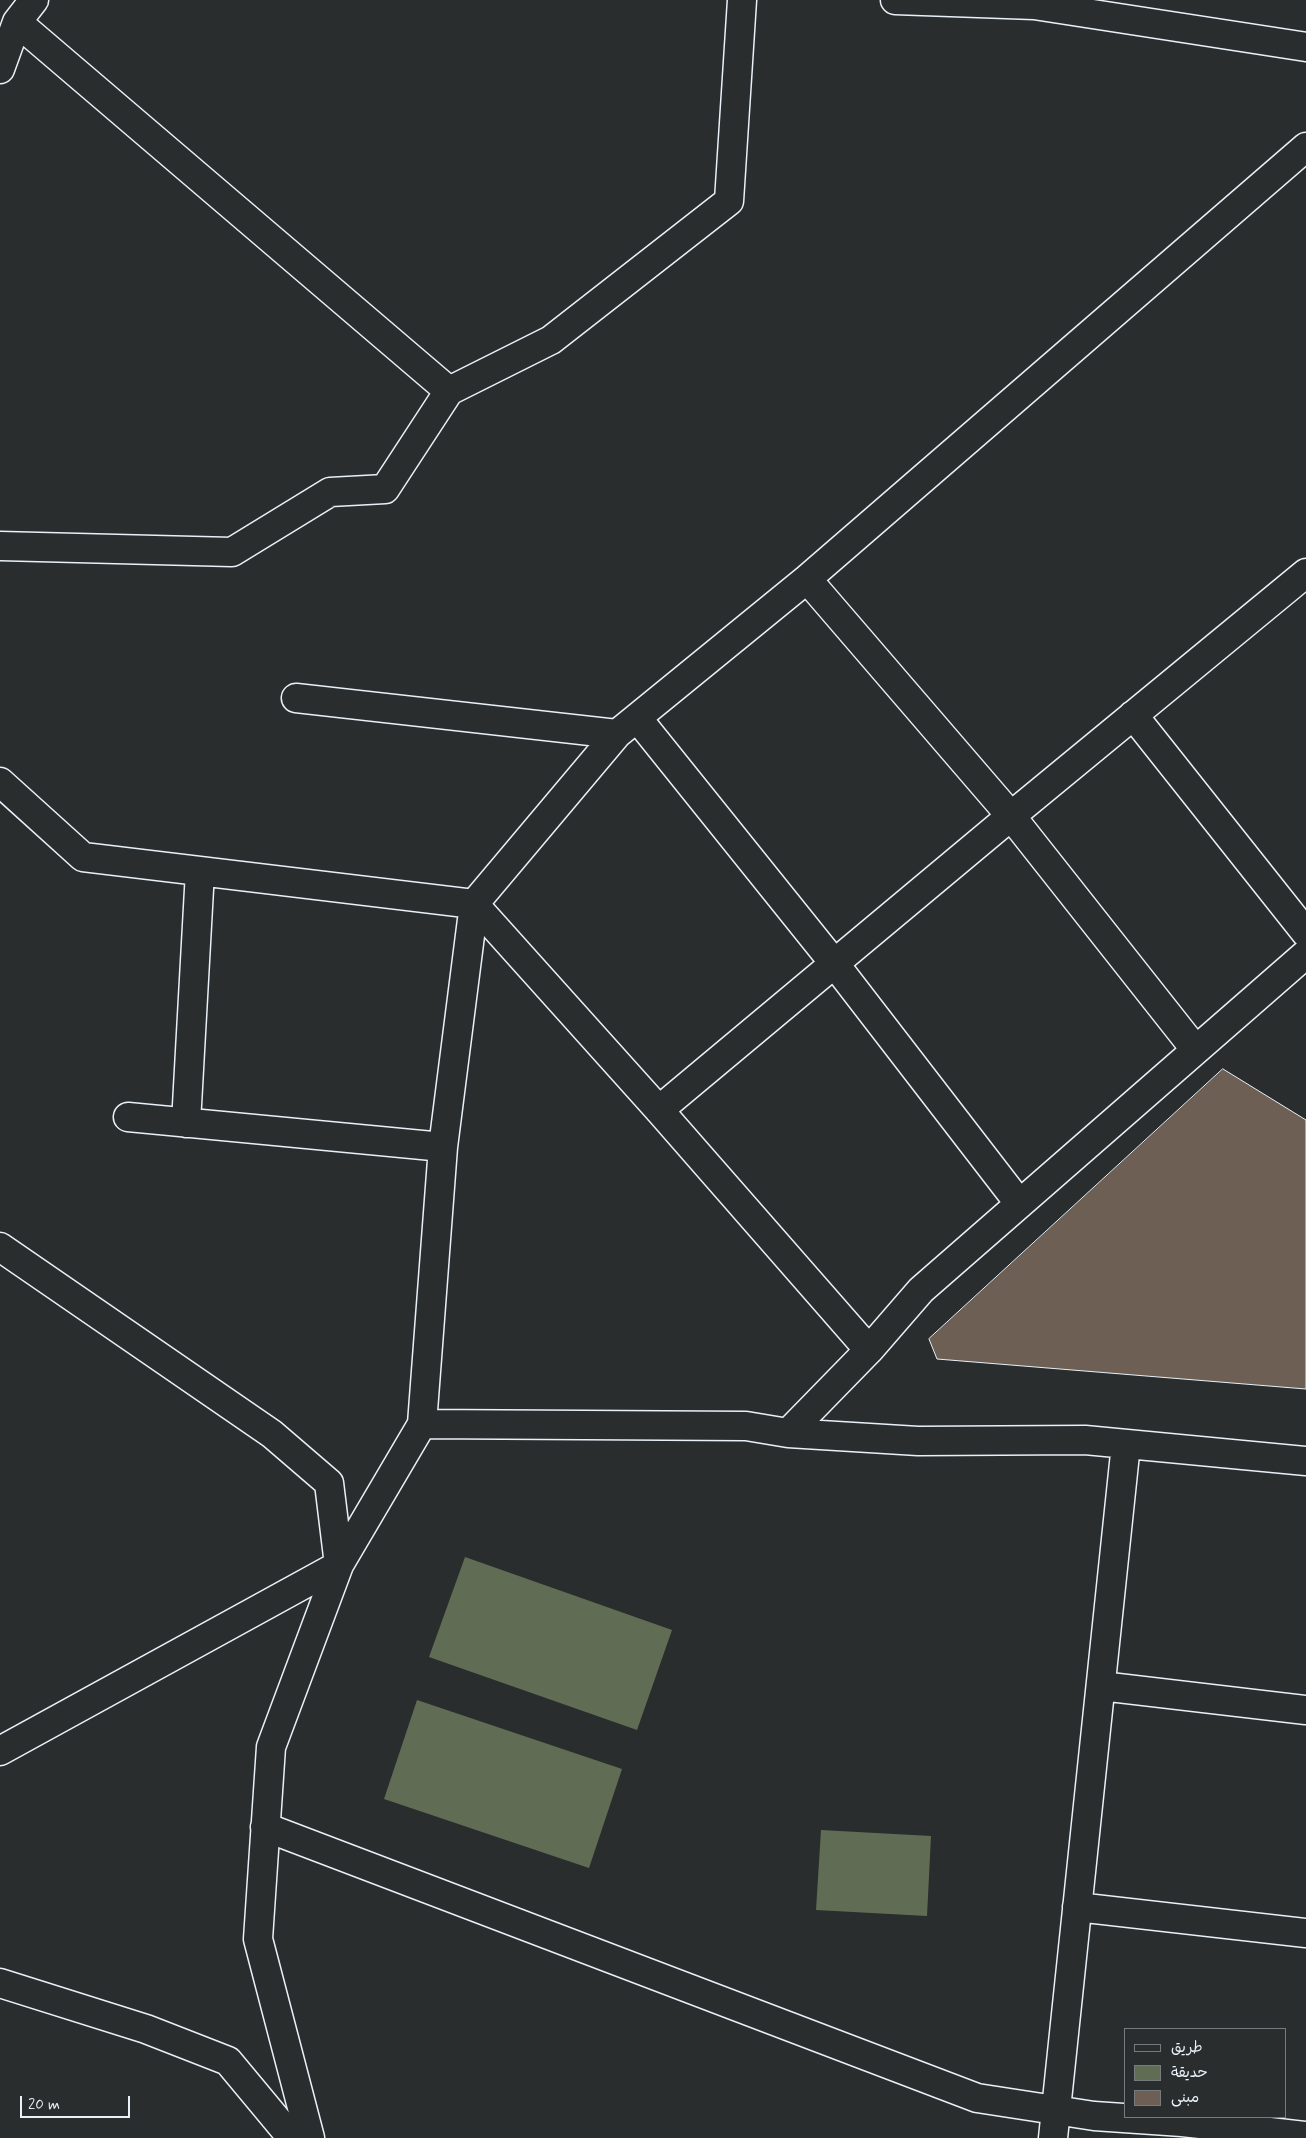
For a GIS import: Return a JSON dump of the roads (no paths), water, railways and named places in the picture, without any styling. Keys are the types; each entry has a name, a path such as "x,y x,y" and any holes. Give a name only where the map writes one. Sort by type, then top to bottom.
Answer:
{"street":[{"path":"0,69 17,22 34,0"},
{"path":"0,546 232,552 330,492 385,489 449,391 551,340 729,201 742,0"},
{"path":"895,0 1034,5 1306,47"},
{"path":"17,22 449,391"},
{"path":"310,2138 258,1939 271,1747 340,1565 422,1424 443,1147 474,904 627,726 807,579 1306,147"},
{"path":"807,579 1011,816 1195,1049"},
{"path":"659,1110 1133,715 1302,583"},
{"path":"296,698 627,726 834,963 1019,1203"},
{"path":"1133,715 1306,933"},
{"path":"0,782 82,857 474,904 659,1110 869,1350"},
{"path":"186,1123 200,871"},
{"path":"788,1433 869,1350 921,1290 1306,954"},
{"path":"128,1117 443,1147"},
{"path":"0,1247 272,1434 329,1483 340,1565"},
{"path":"422,1424 746,1426 788,1433 918,1442 1086,1440 1306,1462"},
{"path":"1052,2138 1126,1444"},
{"path":"0,1751 340,1565"},
{"path":"1101,1686 1306,1710"},
{"path":"265,1827 977,2098 1094,2116 1182,2122 1306,2136"},
{"path":"1077,1907 1306,1933"},
{"path":"0,1983 146,2028 228,2061 292,2138"}]}
